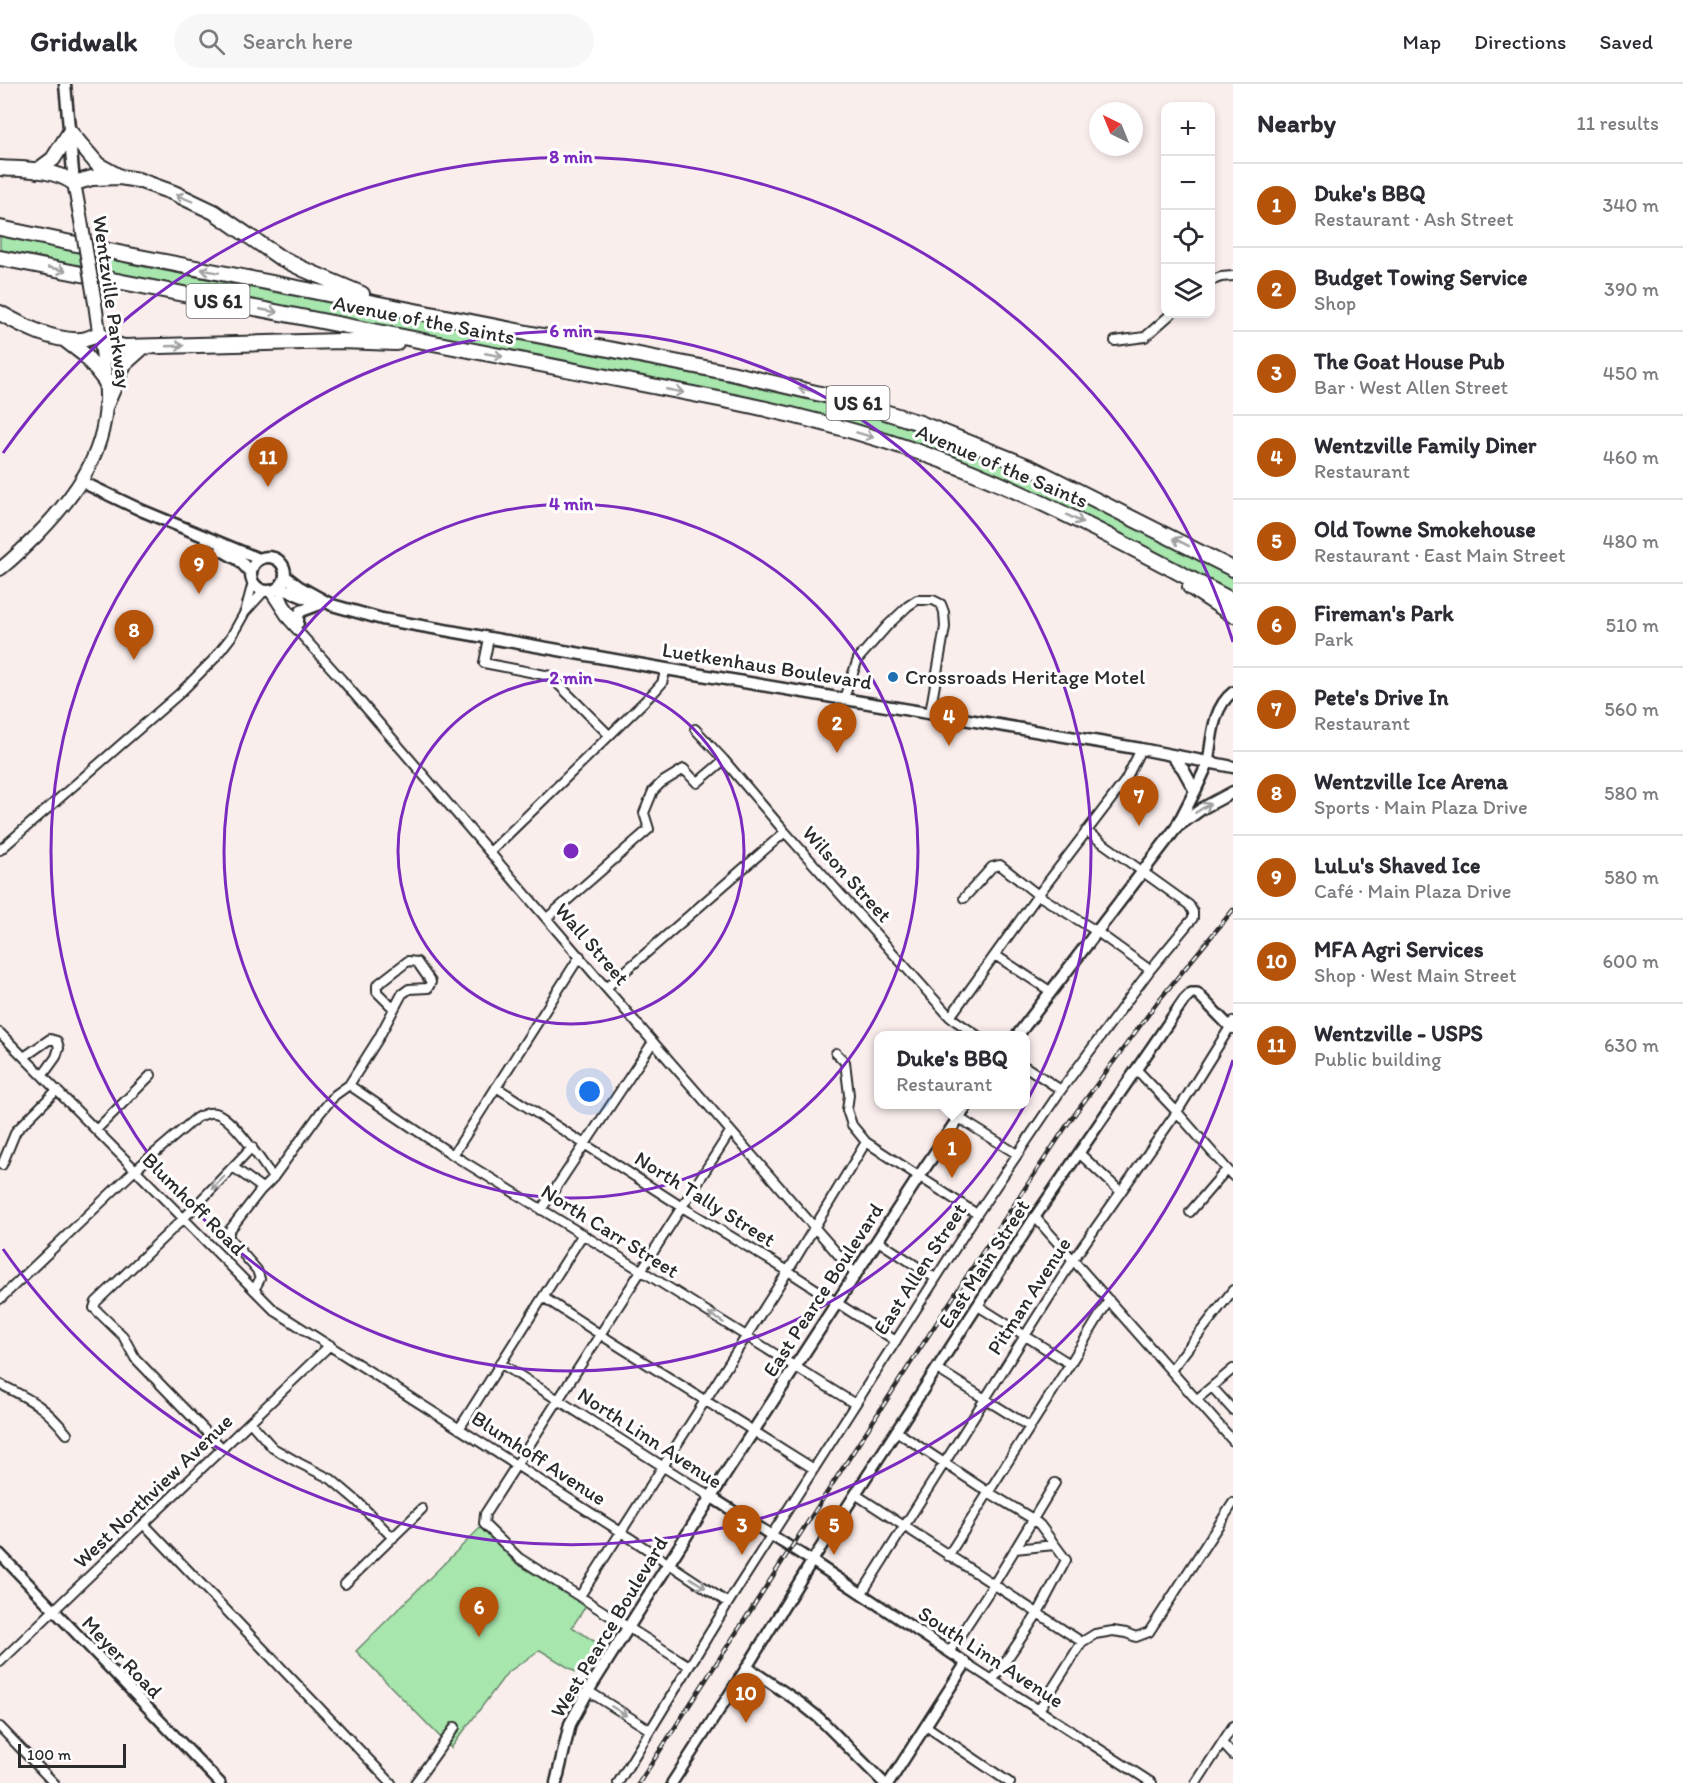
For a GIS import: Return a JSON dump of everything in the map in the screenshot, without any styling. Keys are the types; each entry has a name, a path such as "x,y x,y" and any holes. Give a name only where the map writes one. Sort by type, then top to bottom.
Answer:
{"highway":[{"path":"37,171 53,159 70,132 98,165 120,177"},
{"path":"0,168 56,173 74,183 92,178 120,177 138,180 193,201 214,212 279,256 329,281 392,306"},
{"name":"Avenue of the Saints","path":"0,228 817,392 885,411 957,436 1030,466 1233,569"},
{"name":"Avenue of the Saints","path":"0,258 763,408 849,430 926,454 990,479 1233,601"},
{"path":"0,313 29,328 62,338 84,340 99,334 113,344 124,347 341,342 437,344"},
{"path":"62,338 85,355 105,382"},
{"path":"106,405 124,364 143,347"},
{"path":"1115,540 1233,615"}],"main road":[{"path":"65,84 74,183"},
{"name":"Wentzville Parkway","path":"0,569 58,514 82,482 91,465 102,432 106,405 105,382 95,303 74,183"},
{"path":"82,482 230,554 239,560 259,589 273,589 285,576 285,568 281,562 267,556 259,559 253,565 252,578"},
{"path":"168,522 259,559"},
{"name":"Luetkenhaus Boulevard","path":"285,576 298,586 332,604 382,619 930,712 1233,767"},
{"name":"Luetkenhaus Boulevard","path":"273,589 320,604 332,604"},
{"path":"298,623 301,611 320,604"},
{"path":"1172,756 1183,769 1195,791"},
{"path":"1020,1031 1176,828 1208,763"},
{"path":"1176,828 1203,808 1233,792"},
{"name":"East Pearce Boulevard","path":"711,1497 965,1109"},
{"name":"West Pearce Boulevard","path":"555,1783 570,1724 588,1691 711,1497"}],"street":[{"path":"1215,279 1233,276"},
{"path":"1115,341 1145,337 1166,318"},
{"path":"0,850 179,694 213,660 231,637 245,612 252,578"},
{"path":"245,612 273,589"},
{"name":"Wall Street","path":"273,589 298,623 303,635"},
{"name":"Wall Street","path":"273,589 288,620 856,1275"},
{"path":"844,698 858,659 888,625 917,600 933,600 941,604 945,627 930,712"},
{"path":"489,638 484,663 550,676 609,735"},
{"path":"490,852 662,683 666,669"},
{"path":"1208,763 1219,708 1233,692"},
{"name":"Wilson Street","path":"694,729 724,760 950,1017 972,1031"},
{"path":"950,1017 1038,894 1125,781 1141,749"},
{"path":"547,918 649,829 644,813 653,790 684,769 697,783 724,760"},
{"path":"1086,831 1141,872"},
{"path":"606,988 785,832"},
{"path":"964,898 992,867 1000,865 1038,894 1096,931 1150,970"},
{"name":"East Allen Street","path":"618,1783 728,1603 934,1278 1061,1090 1150,970 1193,918 1189,905 1141,872"},
{"path":"995,955 1050,991"},
{"path":"453,1155 580,956"},
{"path":"254,1290 260,1279 257,1270 229,1238 229,1231 262,1188 273,1178 320,1113 335,1095 349,1085 378,1039 394,1009 402,994 409,989 428,988 431,985 417,962 408,961 377,985 377,992 394,1009"},
{"name":"East Main Street","path":"672,1783 812,1561 1035,1217 1184,1000 1194,993 1199,995 1232,1026"},
{"name":"Pitman Avenue","path":"862,1593 1073,1260 1177,1112 1232,1026"},
{"name":"Blumhoff Road","path":"0,1033 275,1311 330,1345"},
{"path":"24,1057 50,1040 57,1041 60,1048 43,1075"},
{"path":"542,1210 653,1042"},
{"path":"836,1053 845,1062 849,1095 847,1110 852,1125 866,1142 977,1214"},
{"path":"1136,1069 1233,1176"},
{"path":"1030,1070 1061,1090"},
{"path":"96,1130 151,1075"},
{"name":"North Carr Street","path":"349,1085 453,1155 855,1404"},
{"name":"North Tally Street","path":"496,1087 896,1341"},
{"path":"2,1165 16,1131 57,1090"},
{"path":"0,1299 135,1170 196,1118 205,1114 216,1113 222,1116 252,1147 273,1178"},
{"path":"959,1118 1017,1154"},
{"path":"689,1666 519,1558 484,1524 485,1514 730,1132"},
{"path":"580,1596 788,1271 866,1142"},
{"path":"223,1449 135,1358 123,1336 94,1308 96,1302 184,1218 252,1147"},
{"path":"1079,1153 1120,1191"},
{"path":"233,1167 262,1188"},
{"path":"1190,1212 1227,1168"},
{"path":"1035,1217 1233,1441"},
{"path":"459,1429 583,1234"},
{"path":"878,1241 934,1278"},
{"path":"1171,1370 1233,1290"},
{"path":"543,1296 814,1469"},
{"path":"948,1556 1109,1300"},
{"path":"978,1306 1070,1364"},
{"name":"West Northview Avenue","path":"0,1662 330,1345"},
{"name":"Blumhoff Avenue","path":"330,1345 728,1603"},
{"name":"North Linn Avenue","path":"500,1363 812,1561"},
{"path":"937,1369 1030,1427"},
{"path":"1196,1400 1233,1369"},
{"path":"0,1384 37,1403 53,1416 67,1434"},
{"path":"1212,1387 1233,1410"},
{"path":"250,1422 273,1448 331,1479 357,1501 393,1538"},
{"path":"896,1431 1033,1519 1066,1560 1038,1613 993,1680"},
{"path":"949,1652 994,1584 1055,1483"},
{"path":"855,1494 1082,1642"},
{"path":"1039,1710 1082,1642 1095,1634 1113,1631 1136,1637 1149,1632 1233,1503"},
{"path":"345,1584 422,1509"},
{"path":"144,1524 391,1783"},
{"path":"1015,1549 1054,1545"},
{"name":"Meyer Road","path":"0,1554 220,1783"},
{"name":"South Linn Avenue","path":"812,1561 1152,1783"},
{"path":"747,1667 819,1718 886,1783 966,1663"},
{"path":"588,1691 650,1730"},
{"path":"926,1726 1010,1783"},
{"path":"1196,1783 1233,1726"},
{"path":"0,1727 54,1783"},
{"path":"415,1783 455,1727"},
{"path":"1222,1743 1233,1755"}],"green space":[{"path":"0,233 131,260 130,264 765,388 884,419 997,461 1052,486 1233,577 1233,593 912,445 44,262 45,258 0,250"},
{"path":"482,1526 514,1562 586,1606 572,1627 605,1648 585,1678 540,1650 507,1673 451,1748 356,1651"}],"railway":[{"path":"639,1783 1069,1122 1159,1000 1233,910"}],"place":[{"name":"Wentzville - USPS","path":"268,487"},
{"name":"LuLu's Shaved Ice","path":"199,594"},
{"name":"Wentzville Ice Arena","path":"134,660"},
{"name":"Crossroads Heritage Motel","path":"893,677"},
{"name":"Wentzville Family Diner","path":"949,746"},
{"name":"Budget Towing Service","path":"837,753"},
{"name":"Pete's Drive In","path":"1139,826"},
{"name":"Duke's BBQ","path":"952,1178"},
{"name":"The Goat House Pub","path":"742,1555"},
{"name":"Old Towne Smokehouse","path":"834,1555"},
{"name":"Fireman's Park","path":"479,1637"},
{"name":"MFA Agri Services","path":"746,1723"}]}
